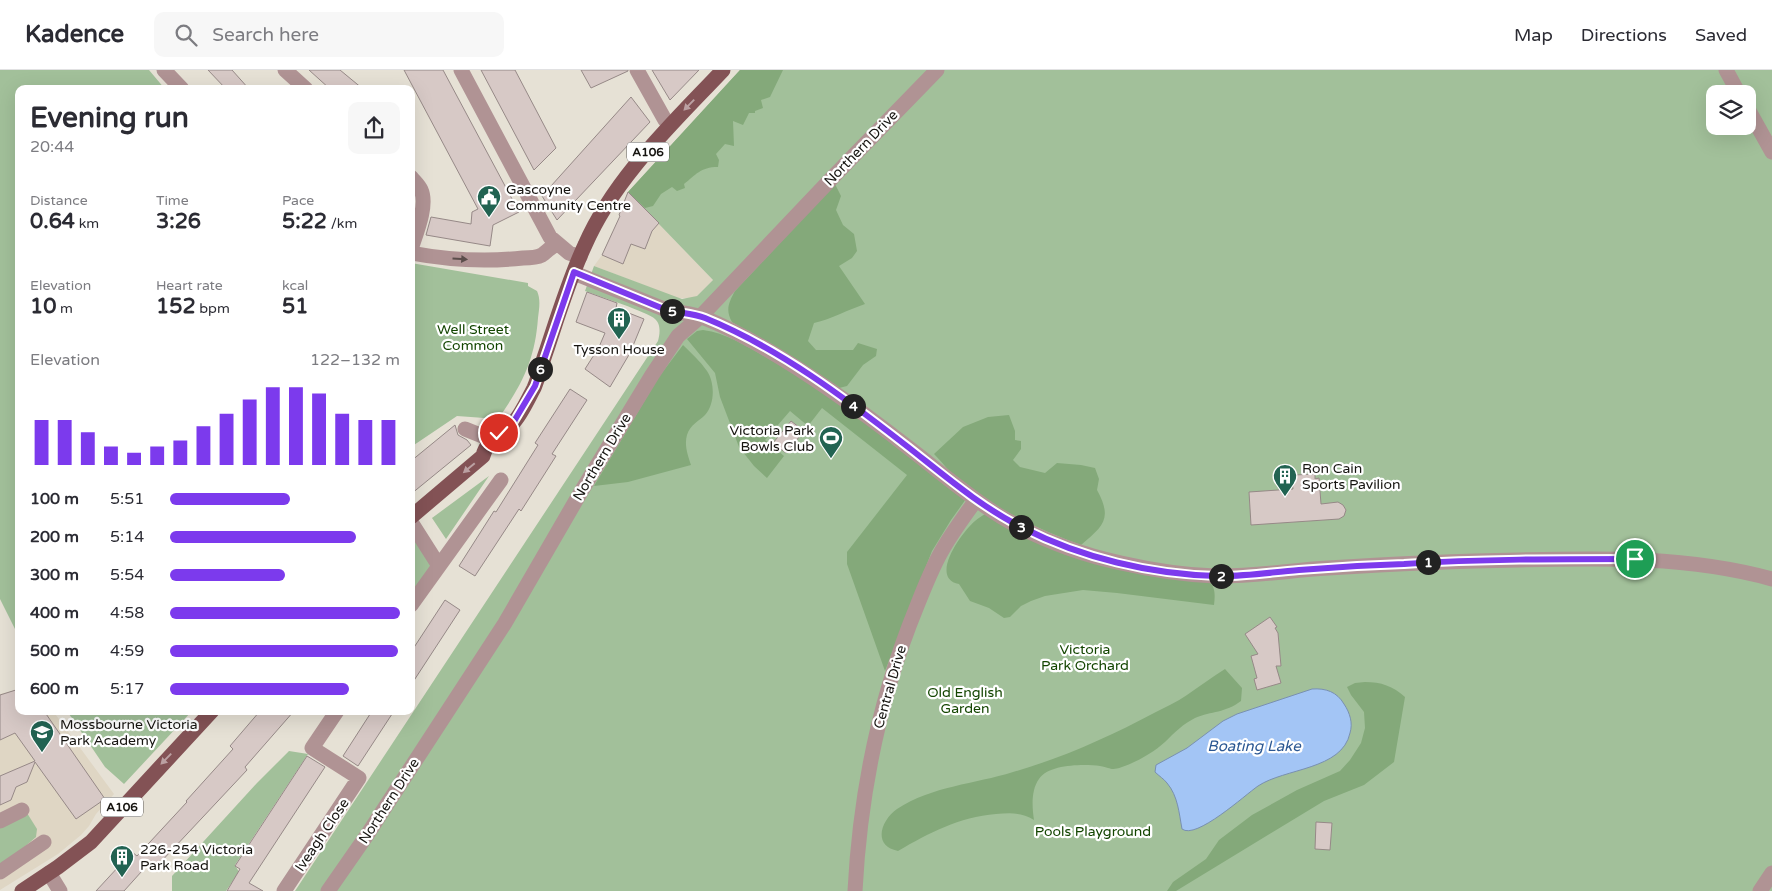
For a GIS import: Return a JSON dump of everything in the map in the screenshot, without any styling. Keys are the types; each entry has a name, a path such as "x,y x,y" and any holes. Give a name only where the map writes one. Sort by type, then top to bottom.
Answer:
{"main road":[{"name":"A106","path":"415,514 483,456 484,450 490,442 513,423 535,386 585,243 607,204 622,182 670,126 723,70"},
{"name":"A106","path":"22,891 91,842 128,799 208,715"}],"street":[{"path":"164,70 178,85"},
{"path":"285,70 302,85"},
{"path":"461,70 550,237 569,253 580,257"},
{"path":"638,70 670,126"},
{"name":"Northern Drive","path":"328,891 367,835 505,623 582,490 678,336 701,316 937,70"},
{"path":"1726,70 1734,85"},
{"path":"1756,123 1772,152"},
{"path":"415,182 421,189 423,197 415,236"},
{"path":"415,252 448,258 502,260 542,255 548,248 557,244"},
{"path":"574,272 664,309 676,313 701,316 728,328 774,353 822,383 976,500 1022,528 1078,551 1121,563 1202,575 1233,575 1440,562 1635,559 1690,563 1730,569 1772,579"},
{"path":"465,430 485,437 490,442"},
{"path":"415,599 501,480"},
{"name":"Central Drive","path":"855,891 857,861 874,743 889,682 910,623 938,558 958,524 976,500"},
{"path":"415,528 439,566"},
{"name":"Iveagh Close","path":"284,891 359,778 312,748 334,715"},
{"path":"0,821 22,810"},
{"path":"0,872 44,842"},
{"path":"49,873 60,891"},
{"path":"1760,891 1772,873"}],"shaded area":[{"path":"628,192 713,280 697,296 677,298 594,266 602,255 612,232 615,234 623,217 619,215"},
{"name":"Mossbourne Victoria Park Academy","path":"15,690 15,715 56,715 114,794 81,835 58,854 0,890 0,694"}],"green space":[{"path":"0,70 149,70 162,85 15,85 15,629 0,599"},
{"path":"740,70 1772,70 1772,891 295,891 411,715 415,715 415,709 658,341 659,326 657,321 651,316 585,291 594,266 682,299 697,296 713,280 628,192"},
{"path":"740,70 783,70 770,97 761,100 763,108 755,111 755,113 749,113 743,125 733,121 734,146 725,144 716,154 719,160 718,167 707,168 699,172 684,184 685,188 677,191 672,187 661,194 653,206 645,208 628,192"},
{"path":"835,184 841,196 836,210 843,225 854,234 857,251 852,258 839,266 865,304 814,323 808,341 816,350 853,350 858,343 877,349 876,356 863,365 847,386 839,388 732,322 728,310 735,291"},
{"name":"Well Street Common","path":"415,264 528,283 528,286 537,291 539,298 534,347 526,372 498,419 457,416 415,444"},
{"path":"703,330 736,340 818,389 966,499 932,551 885,671 847,564 847,552 907,475 822,408 808,426 790,411 765,440 784,456 767,478 754,466 739,447 720,397 715,373 687,339 697,331"},
{"path":"683,345 707,371 713,387 711,405 705,415 692,426 687,435 686,447 691,465 628,482 594,486 658,378"},
{"path":"1009,415 1015,431 1015,440 1021,441 1021,449 1013,460 1020,467 1045,473 1057,463 1095,468 1099,479 1097,490 1102,500 1105,515 1100,527 1081,545 1049,533 1003,510 957,479 934,454 963,427 988,417"},
{"path":"489,476 446,539 432,518"},
{"path":"985,514 1002,525 1208,581 1214,589 1214,605 1083,590 1045,596 1021,606 1010,617 1004,618 989,608 970,601 959,584 950,580 947,573 947,564 956,544 970,526"},
{"path":"415,540 433,565 415,591"},
{"path":"1225,669 1242,688 1241,701 1229,708 1191,720 1156,749 1128,765 1113,769 1093,765 1076,765 1050,770 1036,783 1033,793 1034,820 1016,814 982,816 945,827 898,851 885,844 882,838 883,826 891,814 910,801 939,790 999,776 1031,766 1085,746 1175,702"},
{"path":"1365,682 1386,685 1405,697 1394,762 1364,785 1324,801 1176,891 1167,891 1173,882 1206,859 1219,840 1252,815 1297,790 1340,771 1361,743 1365,728 1364,712 1347,687 1355,683"},
{"path":"70,715 188,715 124,784 105,767"},
{"path":"289,751 308,754 235,865 239,872 226,891 172,891 172,876"},
{"path":"27,813 37,829 36,837 0,868 0,823"}],"water":[{"name":"Boating Lake","path":"1312,689 1322,689 1331,692 1338,696 1346,707 1351,726 1345,745 1336,754 1324,761 1269,780 1258,786 1209,823 1189,831 1182,829 1174,793 1155,772 1156,765 1187,748 1223,721 1237,714"}],"building":[{"path":"208,70 232,70 245,85 222,85"},
{"path":"309,70 340,70 358,85 326,85"},
{"path":"404,70 443,70 519,212 493,225 490,246 426,235 431,217 471,224 472,212 478,209 415,91 415,85 412,85"},
{"path":"481,70 515,70 556,148 534,170"},
{"path":"581,70 628,70 628,71 591,88"},
{"path":"652,70 699,70 670,100"},
{"path":"631,97 650,122 557,220 542,196"},
{"path":"628,192 659,223 652,231 645,249 631,244 623,264 602,255 620,216"},
{"name":"Tysson House","path":"587,292 617,303 616,308 644,319 630,353 610,387 585,369 599,347 605,333 576,322"},
{"path":"570,389 587,400 552,454 556,456 521,511 519,509 475,576 459,566 494,511 496,512 538,445 535,443"},
{"path":"791,421 804,431 786,453 773,443"},
{"path":"455,425 458,435 467,440 471,445 415,491 415,458"},
{"name":"Ron Cain Sports Pavilion","path":"1315,474 1315,479 1319,478 1321,504 1338,502 1346,510 1344,516 1339,519 1251,525 1249,492 1293,489 1292,480 1295,480 1295,475"},
{"path":"445,600 460,610 415,679 415,646"},
{"path":"1270,617 1277,627 1275,628 1278,633 1281,666 1276,666 1281,683 1257,690 1254,679 1257,678 1251,656 1258,654 1245,634"},
{"path":"15,690 15,715 47,715 105,799 76,819 35,762 27,782 16,787 11,800 0,805 0,776 35,761 15,733 0,740 0,695"},
{"path":"257,715 290,715 245,767 247,770 157,866 151,861 124,891 96,891 132,852 137,856 187,802 233,749 230,746"},
{"path":"369,715 391,715 358,766 343,756"},
{"path":"307,756 325,767 249,883 263,891 227,891 240,869 235,866"},
{"path":"1316,822 1332,823 1330,850 1315,849"}],"place":[{"name":"Gascoyne Community Centre","path":"489,218"},
{"name":"Tysson House","path":"619,340"},
{"name":"Victoria Park Bowls Club","path":"831,459"},
{"name":"Ron Cain Sports Pavilion","path":"1285,497"},
{"name":"Mossbourne Victoria Park Academy","path":"42,753"},
{"name":"226-254 Victoria Park Road","path":"122,878"}],"route":[{"path":"499,433 513,423 535,386 574,272 664,309 676,313 701,316 728,328 795,365 822,383 907,446 955,485 1000,515 1045,539 1095,556 1121,563 1217,576 1440,562 1635,559"}],"park label":[{"name":"Victoria Park Orchard","path":"1085,658"},
{"name":"Old English Garden","path":"965,700"},
{"name":"Pools Playground","path":"1093,831"}]}
